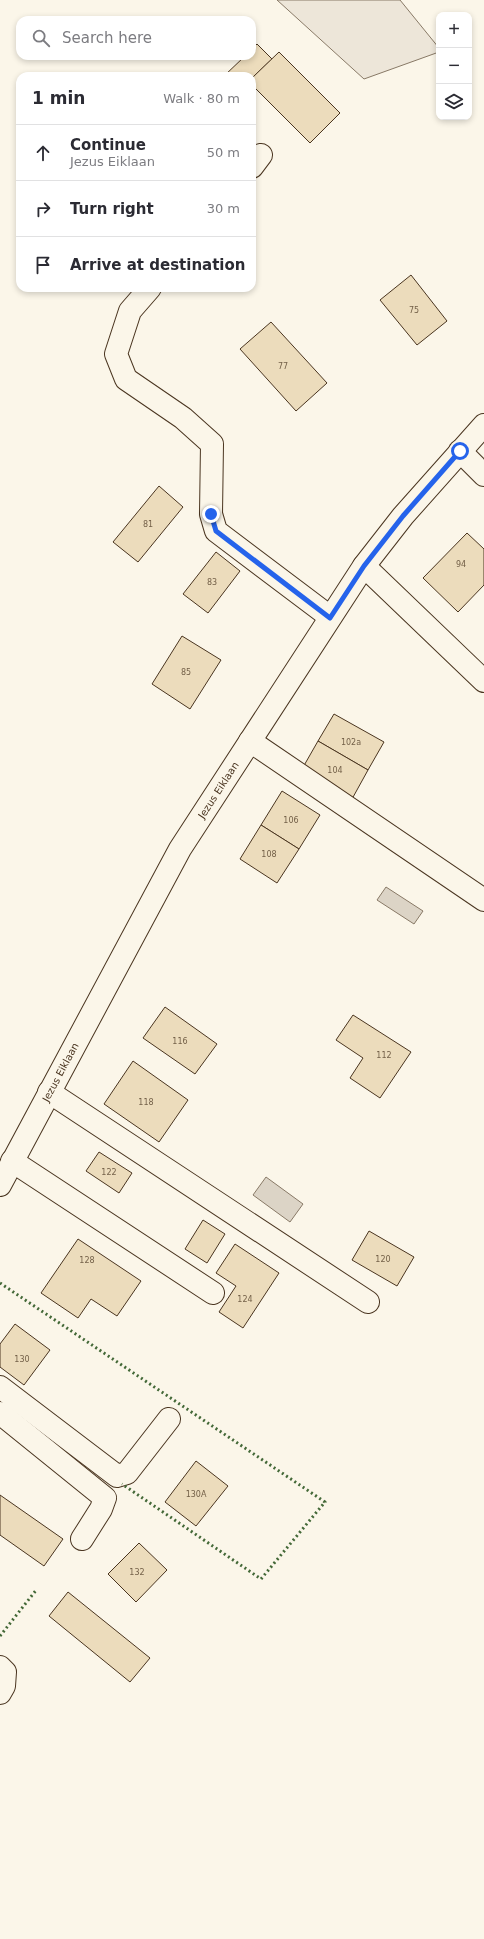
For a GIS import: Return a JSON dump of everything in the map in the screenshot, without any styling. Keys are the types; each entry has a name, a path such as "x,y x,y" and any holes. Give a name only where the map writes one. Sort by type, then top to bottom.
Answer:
{"street":[{"path":"147,292 130,312 116,354 126,378 183,418 212,444 211,514 216,531 330,618"},
{"name":"Jezus Eiklaan","path":"0,1185 180,849 364,566 403,516 484,425"},
{"path":"460,451 484,475"},
{"path":"364,566 484,681"},
{"path":"250,741 484,900"},
{"path":"49,1092 368,1302"},
{"path":"12,1161 213,1293"},
{"path":"0,1387 116,1476 127,1473 169,1419"},
{"path":"0,1413 105,1498 101,1509 82,1538"},
{"path":"0,1667 5,1672 4,1686 0,1693"}],"shaded area":[{"path":"277,0 400,0 436,44 436,53 364,79"},
{"path":"386,887 423,911 414,924 377,900"},
{"path":"266,1177 303,1204 290,1222 253,1195"}],"building":[{"path":"257,44 272,59 256,74 256,72 228,72 241,60 256,60"},
{"path":"279,52 340,113 310,143 256,89 256,74"},
{"path":"411,275 447,321 417,345 380,300"},
{"path":"271,322 327,383 296,411 240,349"},
{"path":"159,486 183,507 138,562 113,542"},
{"path":"467,533 484,549 484,585 458,612 423,578"},
{"path":"216,552 240,571 208,613 183,594"},
{"path":"182,636 221,660 190,709 152,684"},
{"path":"334,714 384,742 368,770 318,741"},
{"path":"318,741 368,770 352,799 302,769"},
{"path":"282,791 320,815 299,849 261,825"},
{"path":"261,825 299,849 277,883 240,859"},
{"path":"165,1007 217,1044 195,1074 143,1038"},
{"path":"353,1015 411,1052 380,1098 350,1078 363,1058 336,1040"},
{"path":"133,1061 188,1100 159,1142 104,1104"},
{"path":"99,1152 132,1173 119,1193 86,1171"},
{"path":"203,1220 225,1234 207,1263 185,1249"},
{"path":"369,1231 414,1257 397,1286 352,1260"},
{"path":"78,1239 141,1281 117,1316 91,1299 78,1318 41,1293"},
{"path":"235,1244 279,1273 243,1328 219,1312 236,1286 216,1273"},
{"path":"15,1324 50,1350 24,1385 0,1367 0,1344"},
{"path":"196,1461 228,1486 196,1526 165,1502"},
{"path":"0,1495 63,1539 44,1566 0,1535"},
{"path":"139,1543 167,1570 136,1602 108,1574"},
{"path":"68,1592 150,1658 130,1682 49,1616"}],"hedge":[{"path":"0,1283 325,1502 261,1579 122,1484"},
{"path":"0,1636 37,1589"}],"route":[{"path":"211,514 216,531 330,618 364,566 403,516 460,451"}]}
